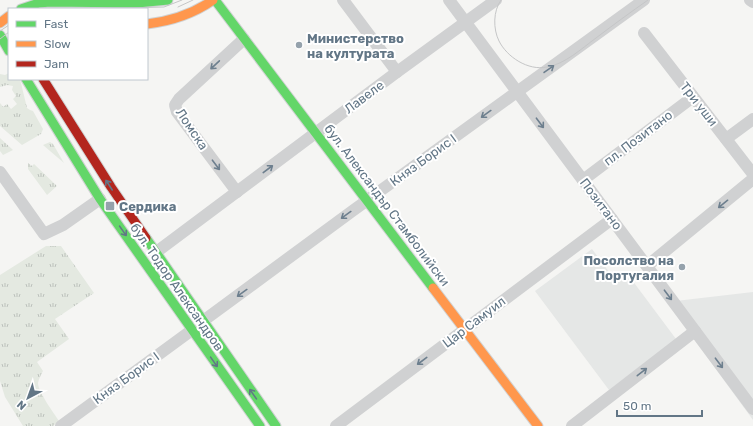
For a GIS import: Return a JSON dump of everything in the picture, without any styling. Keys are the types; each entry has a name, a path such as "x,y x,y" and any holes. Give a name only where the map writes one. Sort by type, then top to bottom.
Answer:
{"main road":[{"path":"24,8 39,3 50,2 137,3 168,0"},
{"path":"148,24 161,23 184,17 214,0"},
{"name":"бул. Александър Стамболийски","path":"214,0 538,426"},
{"path":"0,23 8,17"},
{"path":"3,40 8,49"},
{"name":"бул. Тодор Александров","path":"27,80 100,199 260,426"},
{"name":"бул. Тодор Александров","path":"44,80 111,187 155,253 276,426"}],"street":[{"path":"343,0 397,72"},
{"name":"Позитано","path":"449,0 753,409"},
{"name":"Лавеле","path":"155,253 496,0"},
{"name":"Княз Борис I","path":"203,321 644,0"},
{"name":"Три уши","path":"644,34 753,174"},
{"name":"Ломска","path":"237,192 177,112 175,105 179,99 244,39"},
{"name":"пл. Позитано","path":"583,180 693,97"},
{"path":"726,139 753,119"},
{"path":"0,172 44,234 63,224 100,199"},
{"path":"647,266 753,179"},
{"name":"Цар Самуил","path":"336,426 612,219"},
{"name":"Княз Борис I","path":"61,426 192,330"},
{"path":"572,426 695,331"}],"shaded area":[{"path":"592,249 615,280 626,272 676,339 609,390 535,291"},
{"path":"753,292 753,420 667,302"}],"green space":[{"path":"0,74 5,75 8,74 8,80 20,80 27,108 33,111 43,129 41,134 22,145 0,126 0,103 3,107 7,104 11,109 17,104 13,99 16,96 12,90 13,86 7,85 0,87"},
{"path":"0,138 13,150 3,155 0,151"},
{"path":"50,142 53,144 64,163 43,145"},
{"path":"28,163 32,166 34,164 57,186 47,195 28,169"},
{"path":"46,246 61,246 94,293 55,319 69,339 37,362 43,371 38,381 39,387 43,397 59,421 53,426 23,426 5,397 0,381 0,275"}],"tram line":[{"path":"124,8 164,7 182,0"},
{"path":"178,7 193,0"},
{"path":"501,0 498,4 495,15 495,26 499,41 507,52 519,62 540,68 560,63 579,51 648,0"},
{"path":"0,31 8,26"},
{"path":"0,39 8,33"}],"traffic: fast":[{"path":"24,8 39,3 50,2 137,3 168,0"},
{"path":"215,0 433,288"},
{"path":"0,35 8,49"},
{"path":"27,80 100,199 260,426"},
{"path":"146,238 276,426"}],"traffic: slow":[{"path":"148,24 182,16 213,0"},
{"path":"0,23 8,17"},
{"path":"433,288 538,426"}],"traffic: jam":[{"path":"44,80 111,187 146,238"}],"place":[{"name":"Министерство на културата","path":"299,45"},
{"name":"Сердика","path":"110,206"},
{"name":"Посолство на Португалия","path":"682,267"}]}
